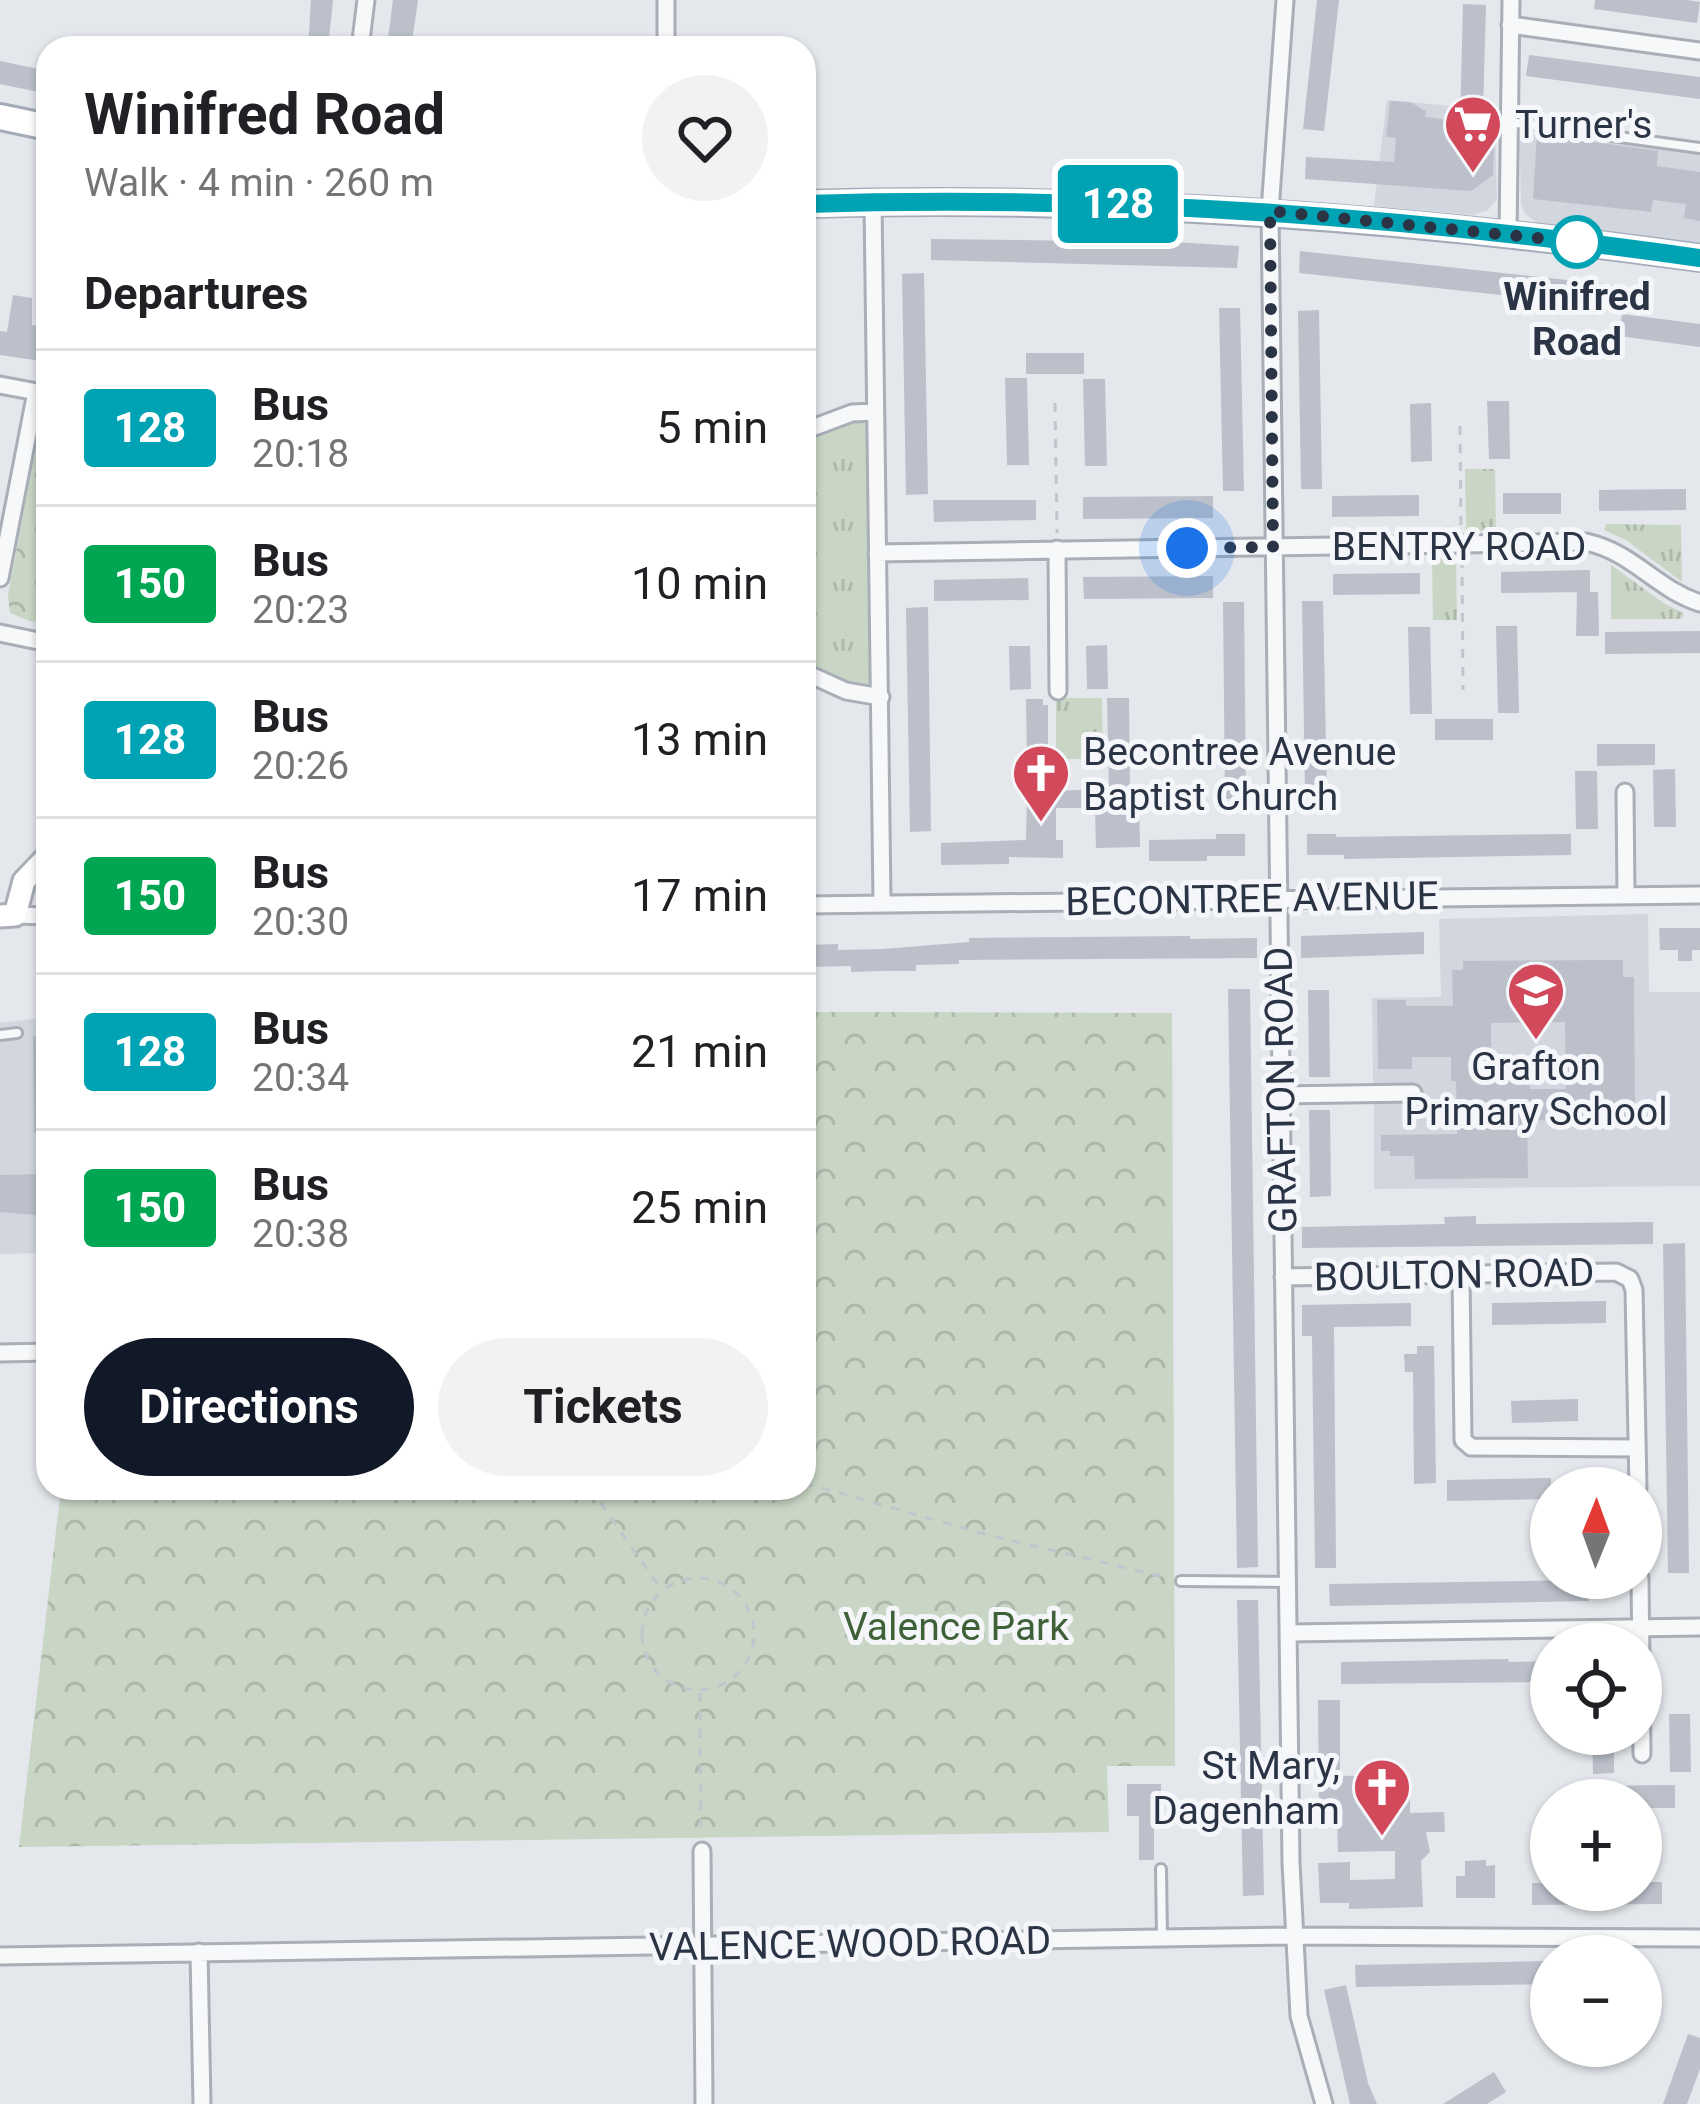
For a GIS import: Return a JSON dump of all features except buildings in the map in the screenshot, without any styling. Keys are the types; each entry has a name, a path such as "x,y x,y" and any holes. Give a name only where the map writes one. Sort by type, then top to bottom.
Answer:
{"main road":[{"path":"0,117 36,124"},
{"path":"816,204 1060,202 1270,211 1700,257"}],"street":[{"path":"362,36 366,0"},
{"path":"666,0 666,36"},
{"name":"GRAFTON ROAD","path":"1285,0 1270,211 1287,1582 1294,1936 1300,2016 1324,2104"},
{"path":"1508,234 1511,0"},
{"path":"1510,25 1700,51"},
{"path":"873,202 882,901"},
{"path":"0,385 36,392"},
{"path":"816,426 852,413 875,412"},
{"path":"0,578 36,419"},
{"name":"BENTRY ROAD","path":"878,553 1586,542 1607,546 1673,595 1700,603"},
{"path":"1057,549 1058,691"},
{"path":"0,633 36,640"},
{"path":"816,677 846,691 881,697"},
{"path":"1625,791 1626,895"},
{"path":"8,916 24,881 36,868"},
{"name":"BECONTREE AVENUE","path":"816,904 1700,895"},
{"path":"1279,1095 1413,1093"},
{"name":"BOULTON ROAD","path":"1283,1277 1616,1272 1630,1279 1637,1467"},
{"path":"1461,1275 1463,1440 1483,1450 1637,1448"},
{"path":"0,1353 36,1352"},
{"path":"1662,1628 1700,1628"},
{"path":"1289,1633 1530,1630"},
{"path":"702,1851 704,2104"},
{"name":"VALENCE WOOD ROAD","path":"0,1955 1294,1936 1700,1938"},
{"path":"199,1952 202,2104"}],"lane":[{"path":"1509,122 1700,148"},
{"path":"0,1035 17,1033"},
{"path":"1181,1581 1287,1582"},
{"path":"1161,1868 1162,1939"}],"path":[{"path":"1055,403 1057,549"},
{"path":"816,1486 988,1535 1181,1581"},
{"path":"598,1500 662,1590"},
{"path":"679,1581 717,1581 747,1606 754,1643 736,1677 700,1691 666,1682 644,1654 640,1637 643,1619 662,1590 679,1581"},
{"path":"700,1691 702,1851"}],"shaded area":[{"path":"1387,100 1495,110 1497,199 1488,210 1474,215 1374,206"},
{"path":"1519,114 1700,144 1700,245 1537,223 1521,204"},
{"name":"Grafton Primary School","path":"1648,914 1649,992 1700,992 1700,1186 1374,1189 1374,1100 1289,1100 1288,1087 1373,1085 1372,998 1441,997 1439,919"},
{"path":"36,1018 36,1253 0,1254 0,1023"}],"green space":[{"path":"875,412 881,697 816,676 816,428"},
{"path":"36,444 36,621 10,613 8,595"},
{"path":"1465,469 1495,469 1496,531 1466,531"},
{"path":"1606,524 1681,525 1682,582 1626,540 1604,530"},
{"path":"1432,557 1456,557 1457,620 1433,620"},
{"path":"1611,565 1684,613 1681,619 1611,619"},
{"path":"1056,698 1102,698 1103,759 1056,759"},
{"name":"Valence Park","path":"816,1012 1172,1013 1175,1766 1107,1766 1109,1832 19,1847 60,1500 816,1500"}],"bus line":[{"name":"128","path":"816,204 1060,202 1270,211 1700,258"}],"place":[{"name":"Turner's","path":"1473,175"},
{"name":"Winifred Road","path":"1577,242"},
{"name":"Becontree Avenue Baptist Church","path":"1041,824"},
{"name":"Grafton Primary School","path":"1536,1042"},
{"name":"St Mary, Dagenham","path":"1382,1838"}],"route":[{"path":"1187,548 1273,547 1270,211 1577,242"}]}
